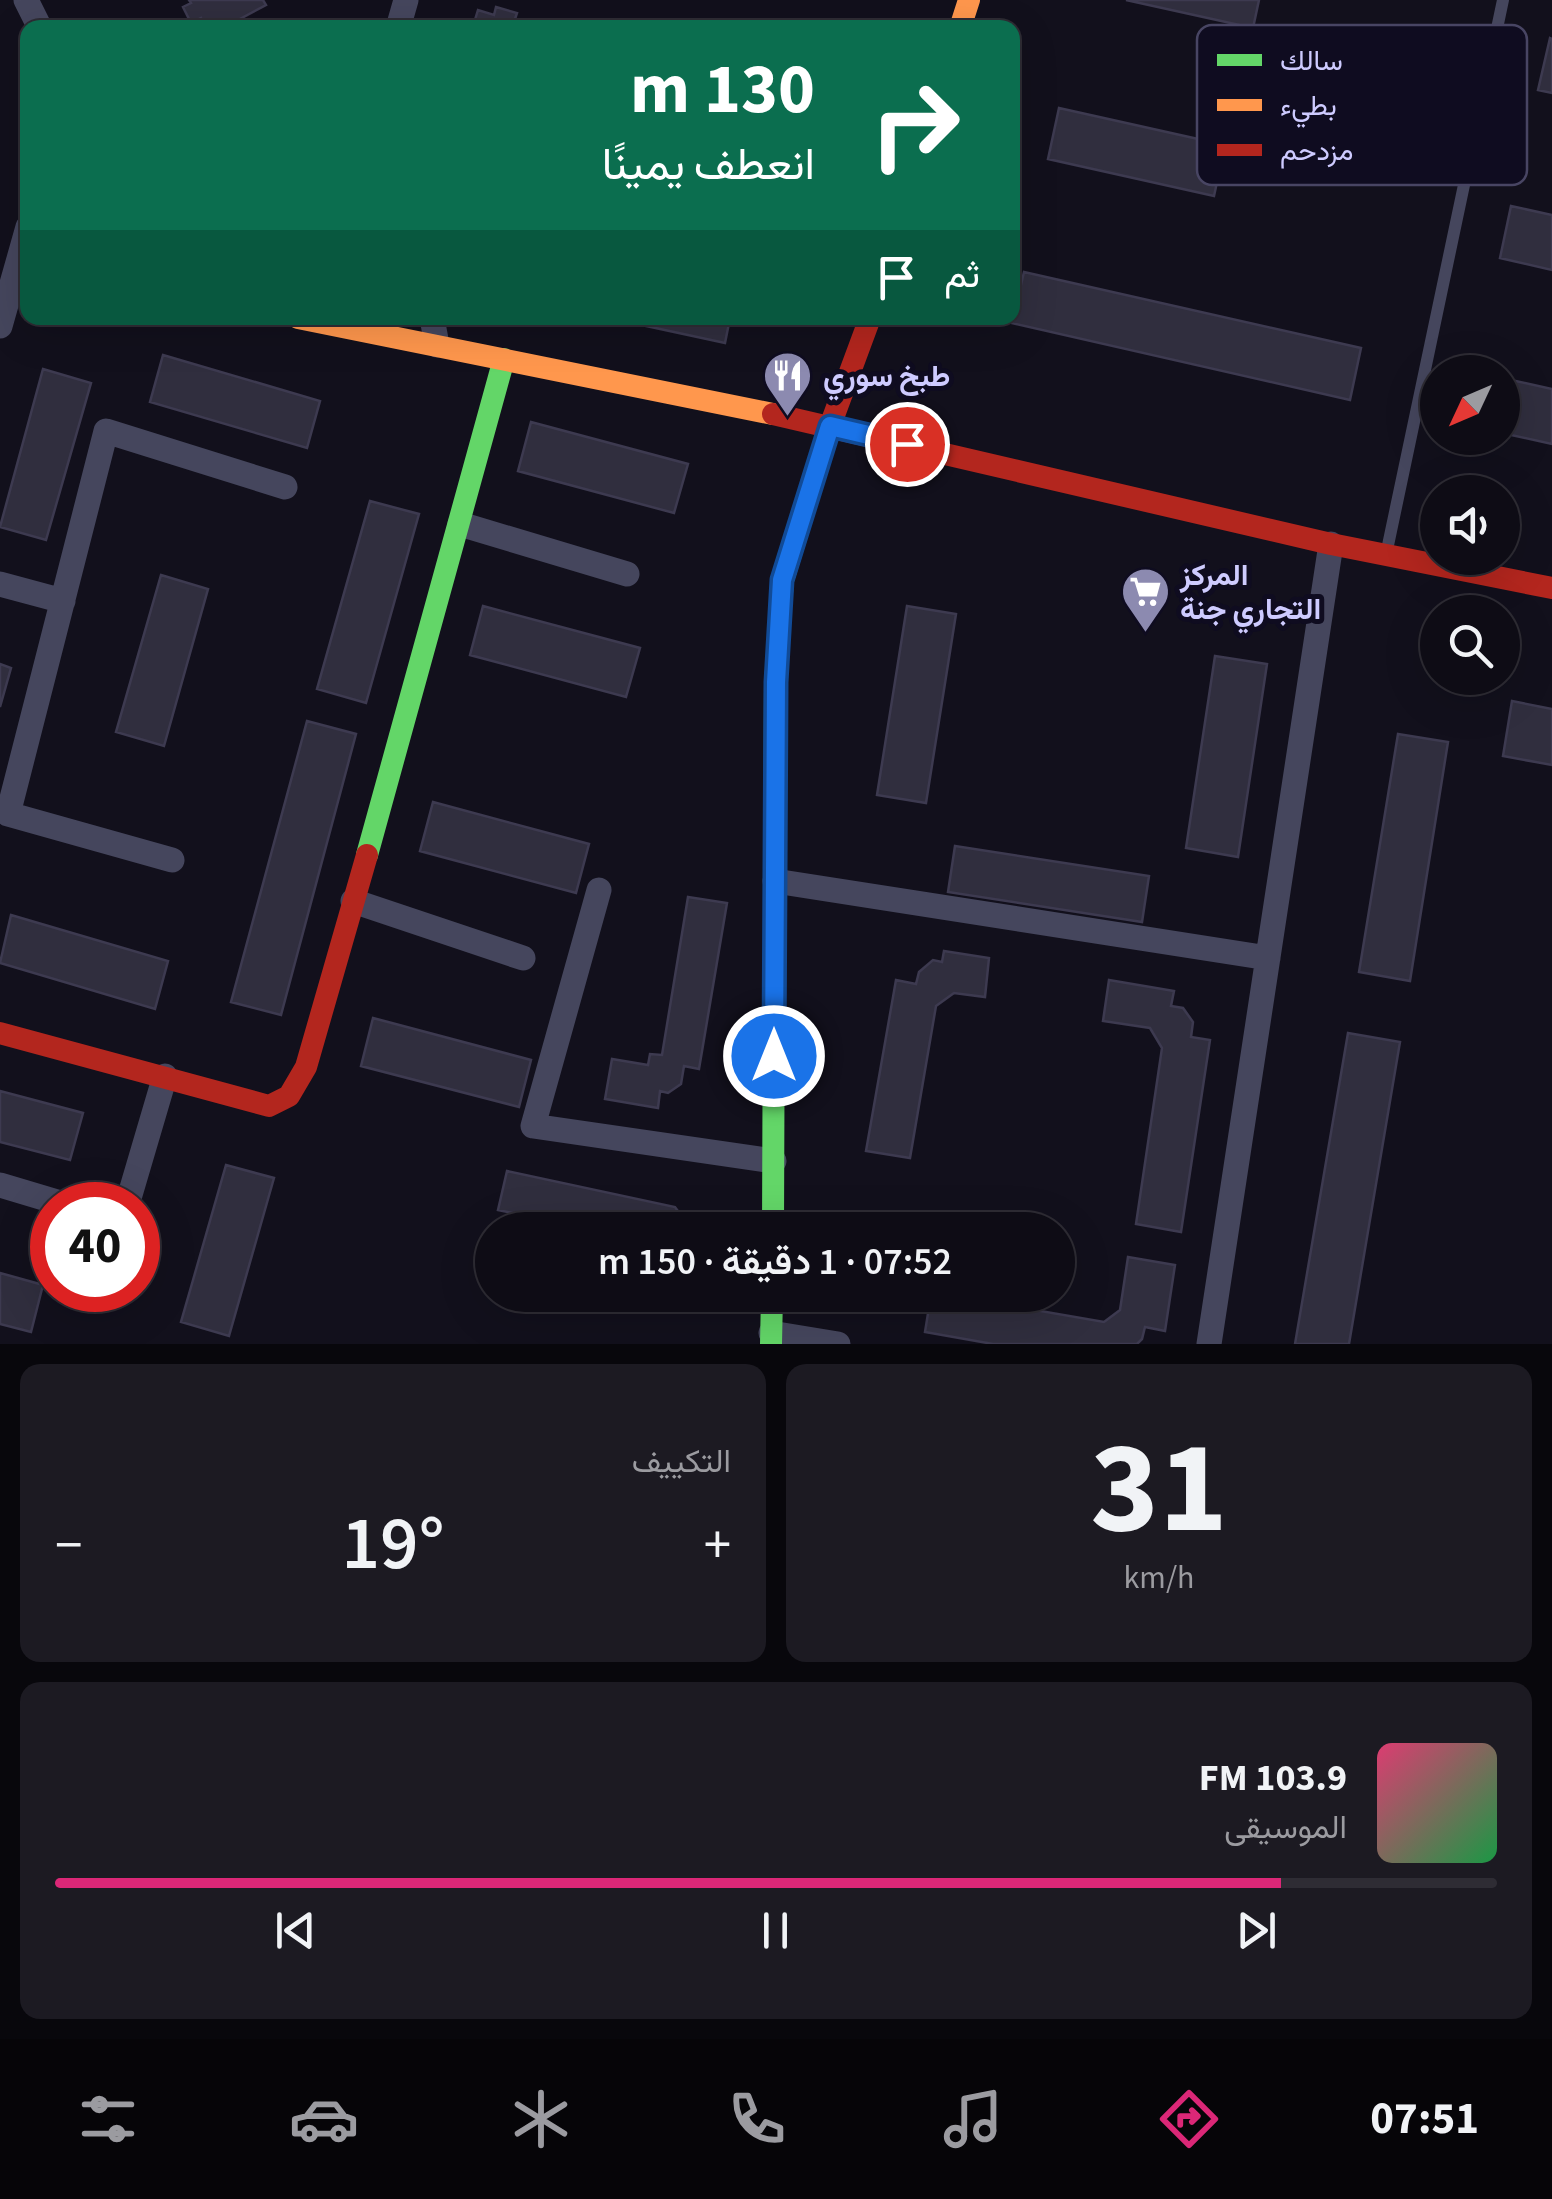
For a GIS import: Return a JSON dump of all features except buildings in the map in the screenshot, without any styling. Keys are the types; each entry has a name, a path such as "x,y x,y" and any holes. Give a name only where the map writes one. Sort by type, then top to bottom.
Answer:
{"street":[{"path":"0,326 15,260"},
{"path":"334,325 830,426 1331,544 1552,588"},
{"path":"433,325 437,345"},
{"path":"773,1212 776,682 782,580 830,426 867,325"},
{"path":"0,1033 269,1106 289,1096 306,1067 504,359"},
{"path":"172,860 8,814 106,431 286,487"},
{"path":"460,524 627,574"},
{"path":"1209,1344 1331,544"},
{"path":"0,584 62,601"},
{"path":"774,881 1268,958"},
{"path":"599,890 532,1126 774,1162"},
{"path":"353,901 523,958"},
{"path":"134,1182 165,1076"},
{"path":"0,1185 30,1194"},
{"path":"772,1312 771,1339 838,1344"}],"lane":[{"path":"1498,25 1503,0"},
{"path":"1386,555 1464,185"}],"traffic: fast":[{"path":"367,855 504,359"},
{"path":"773,1212 775,683 783,580 806,505"},
{"path":"771,1344 772,1312"}],"traffic: slow":[{"path":"963,20 969,0"},
{"path":"333,325 773,414"}],"traffic: jam":[{"path":"806,505 867,325"},
{"path":"773,414 1331,544 1552,588"},
{"path":"0,1033 269,1106 289,1096 306,1067 367,855"}],"place":[{"name":"طبخ سوري","path":"788,418"},
{"name":"المركز التجاري جنة","path":"1145,634"}],"route":[{"path":"774,1056 776,682 782,580 830,426 907,444"}]}
